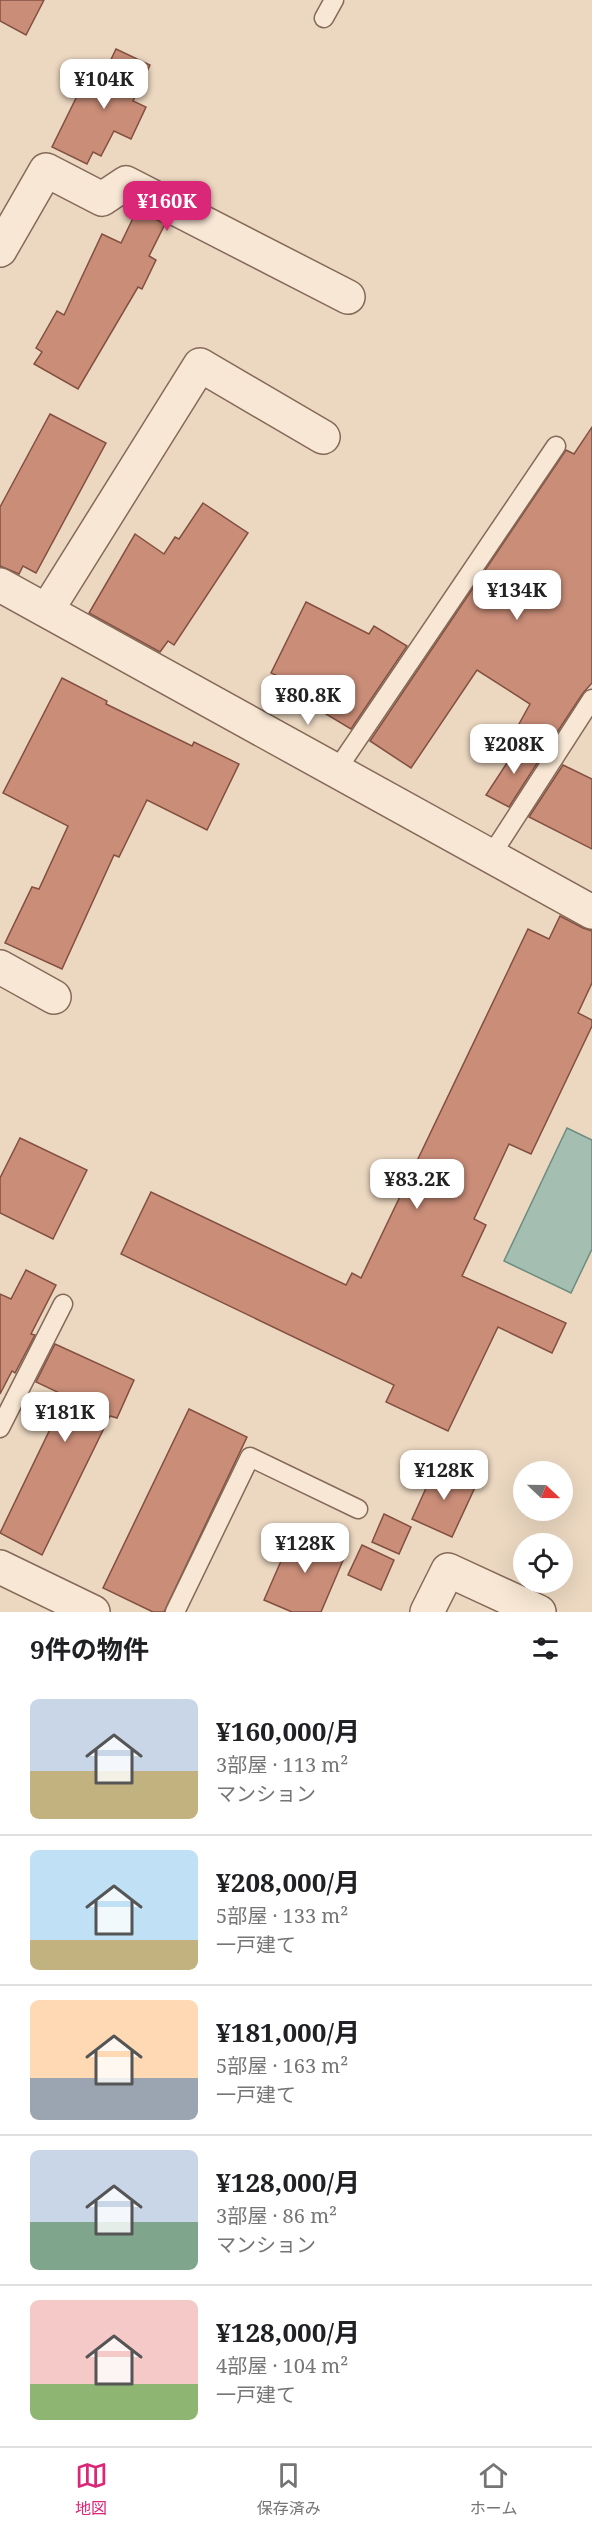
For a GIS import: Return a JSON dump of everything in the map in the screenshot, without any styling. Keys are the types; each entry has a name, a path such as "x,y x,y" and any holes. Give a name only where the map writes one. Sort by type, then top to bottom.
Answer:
{"street":[{"path":"0,250 46,170 102,199 126,183 348,297"},
{"path":"47,610 200,365 323,437"},
{"path":"0,585 592,912"},
{"path":"0,967 54,997"},
{"path":"0,1567 93,1612"},
{"path":"427,1612 448,1570 539,1612"}],"lane":[{"path":"324,18 334,0"},
{"path":"336,771 556,446"},
{"path":"490,857 592,699"},
{"path":"0,1428 63,1304"},
{"path":"175,1612 250,1457 358,1509"}],"shaded area":[{"path":"567,1128 592,1140 592,1249 571,1293 504,1261"}],"building":[{"path":"0,0 44,0 26,35 0,21"},
{"path":"116,49 150,65 133,101 146,107 131,139 114,131 101,156 93,152 87,164 52,147 82,86 95,93"},
{"path":"137,210 165,224 149,256 156,260 142,289 138,287 78,389 34,364 42,352 36,348 57,311 64,315 102,234 121,243"},
{"path":"50,414 106,443 36,573 23,566 19,574 0,566 0,507"},
{"path":"592,427 592,683 550,743 519,724 530,704 477,670 411,768 370,741 566,450 574,454"},
{"path":"203,503 248,533 174,645 168,641 160,652 89,613 135,534 164,554 175,537 179,539"},
{"path":"306,602 369,634 374,626 407,646 351,729 296,696 301,687 271,673"},
{"path":"62,678 107,701 106,704 192,746 194,742 239,764 207,830 147,800 119,857 114,855 62,969 5,943 32,887 39,889 68,826 3,793"},
{"path":"520,743 543,754 509,807 486,795"},
{"path":"563,765 592,779 592,849 529,817"},
{"path":"560,916 592,931 592,983 578,1013 592,1020 592,1026 531,1154 509,1144 474,1219 486,1225 462,1276 566,1323 552,1353 498,1327 448,1431 386,1402 394,1385 121,1254 151,1192 346,1285 352,1273 361,1278 528,929 549,939"},
{"path":"20,1138 87,1170 53,1239 0,1213 0,1178"},
{"path":"26,1270 56,1285 31,1334 35,1335 15,1373 12,1371 0,1394 0,1294 11,1299"},
{"path":"55,1344 134,1380 117,1418 110,1416 42,1555 0,1533 66,1396 36,1382"},
{"path":"189,1409 247,1437 164,1612 153,1612 103,1588"},
{"path":"437,1464 477,1483 452,1537 412,1519"},
{"path":"384,1514 411,1527 399,1554 372,1542"},
{"path":"295,1529 347,1551 321,1612 292,1612 264,1600"},
{"path":"362,1545 394,1560 381,1590 348,1575"}]}
